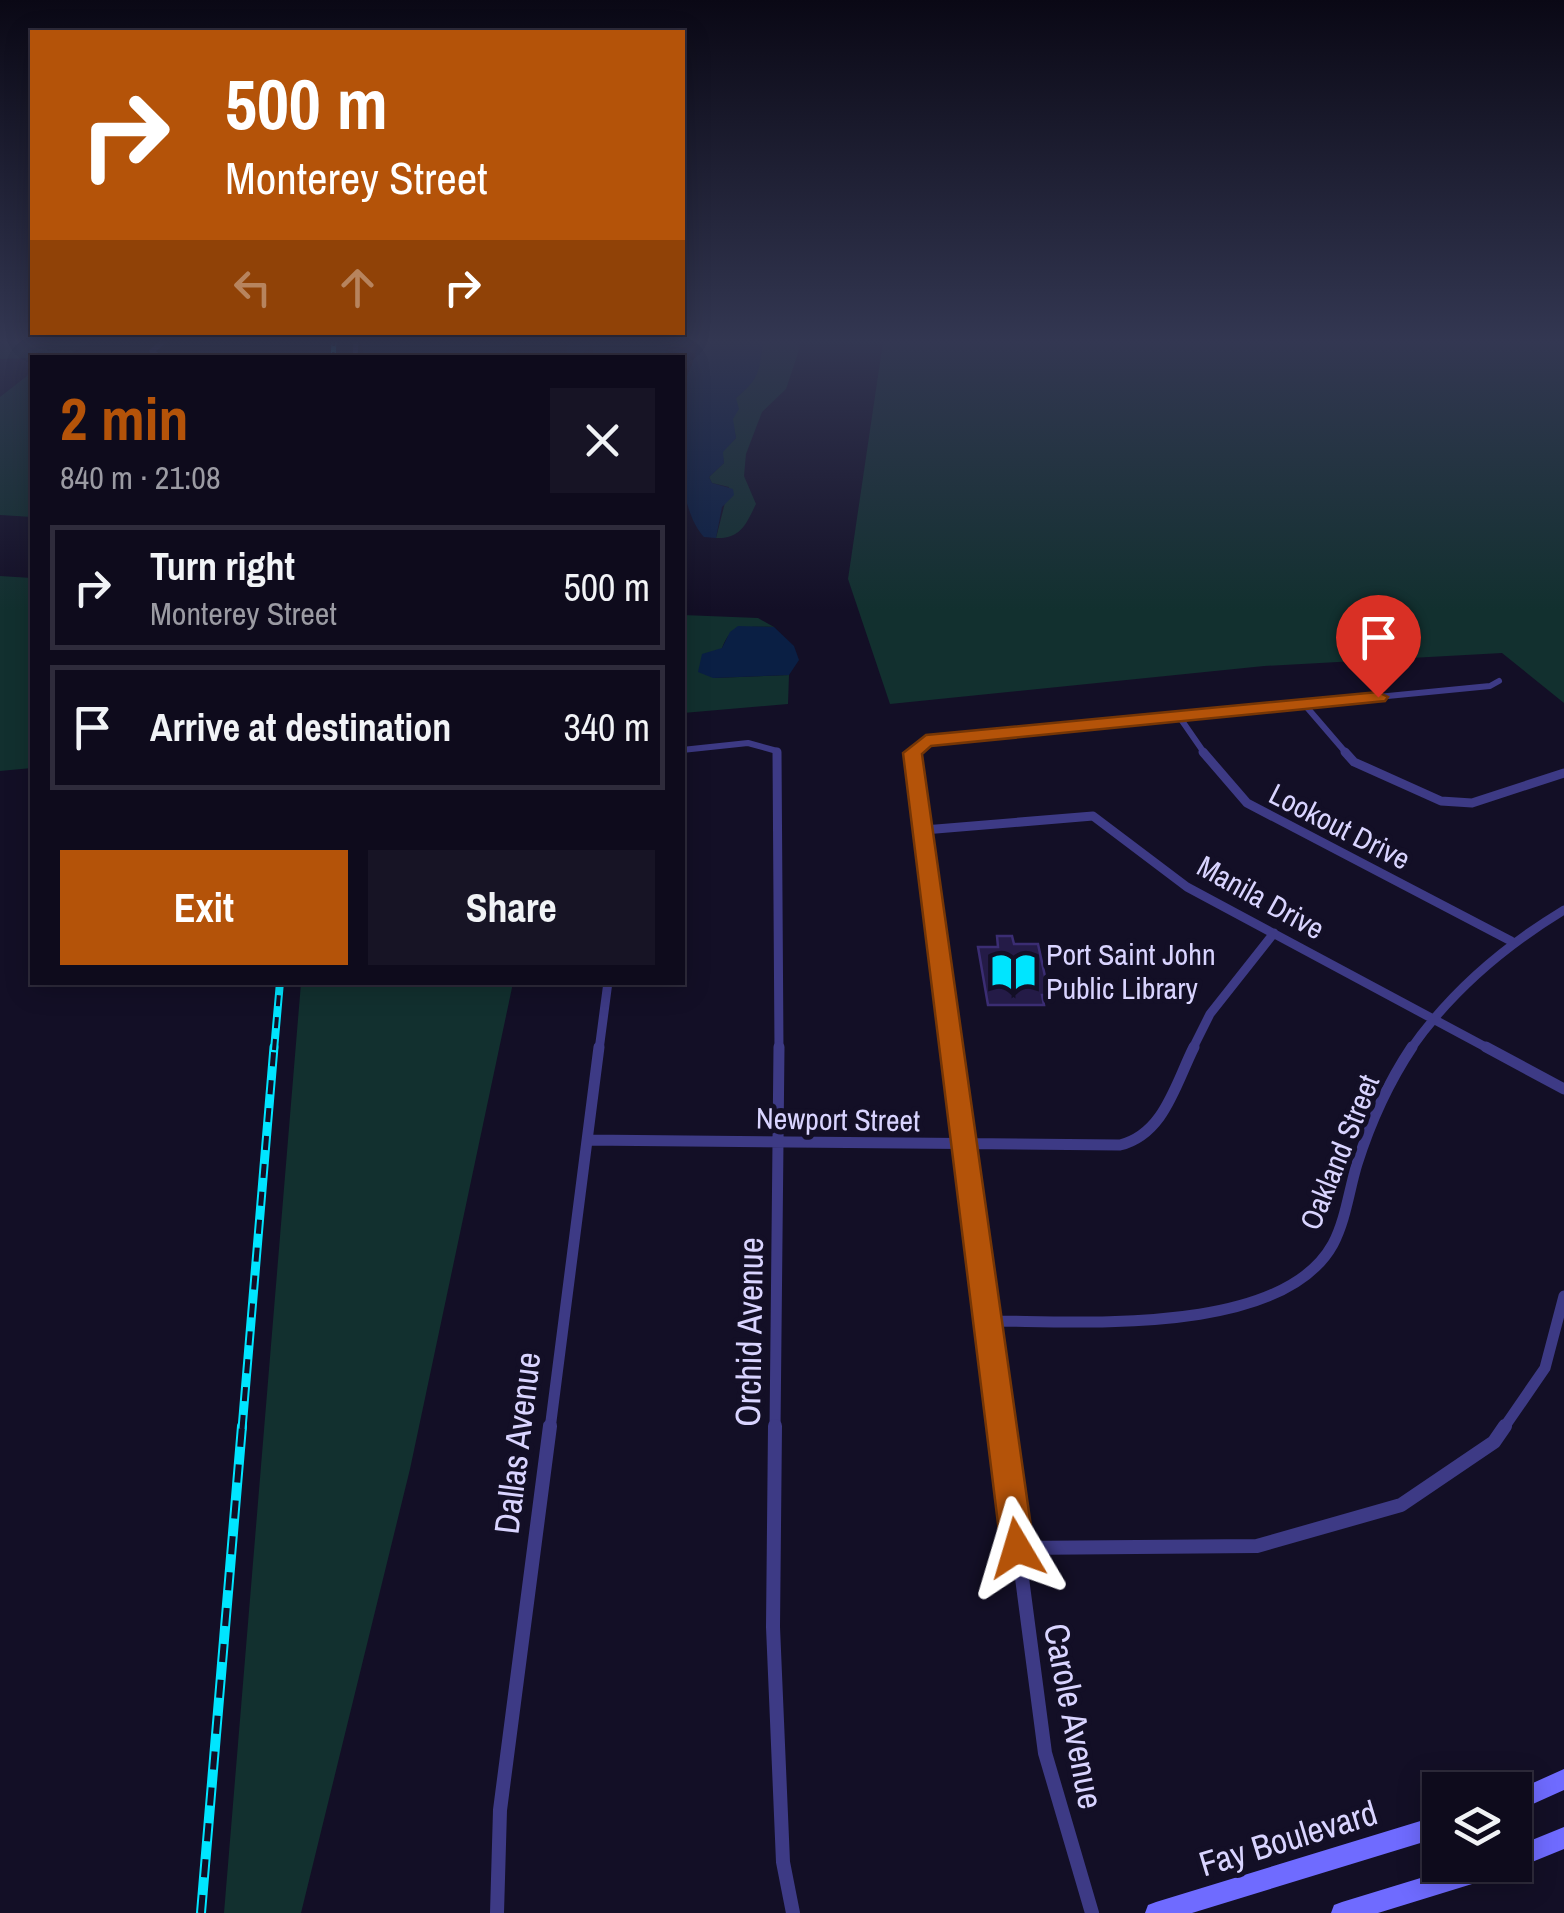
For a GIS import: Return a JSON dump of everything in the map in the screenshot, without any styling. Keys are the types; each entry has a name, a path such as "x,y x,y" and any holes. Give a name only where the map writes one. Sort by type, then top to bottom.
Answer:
{"main road":[{"path":"1532,1794 1564,1779"},
{"name":"Fay Boulevard","path":"1156,1913 1422,1832"},
{"path":"1532,1851 1564,1838"},
{"path":"1342,1913 1443,1882"}],"street":[{"path":"913,753 926,741 1490,686 1499,680"},
{"path":"1304,704 1354,762 1441,801 1472,803 1564,774"},
{"name":"Lookout Drive","path":"1178,715 1217,772 1246,803 1288,828 1463,913 1511,942"},
{"name":"Orchid Avenue","path":"685,750 748,743 777,751 779,1143 773,1627 783,1862 792,1913"},
{"name":"Carole Avenue","path":"913,753 1045,1753 1092,1913"},
{"name":"Manila Drive","path":"924,830 1077,814 1093,816 1187,887 1564,1090"},
{"name":"Oakland Street","path":"990,1321 1193,1316 1244,1305 1298,1278 1332,1246 1359,1158 1384,1096 1417,1040 1453,993 1511,942 1564,910"},
{"name":"Newport Street","path":"587,1140 964,1146 1120,1145 1139,1140 1154,1128 1210,1014 1274,933"},
{"name":"Dallas Avenue","path":"498,1913 500,1810 608,985"},
{"path":"1017,1548 1257,1546 1401,1506 1494,1442 1544,1368 1564,1296"}],"green space":[{"path":"0,431 30,431 30,517 0,515"},
{"path":"735,431 755,431 746,454 744,476 756,504 737,533 716,538 729,487 712,483 709,477 724,463 722,452 736,438"},
{"path":"870,431 1564,431 1564,703 1502,653 1264,666 890,704 848,579"},
{"path":"0,576 30,578 30,768 0,771"},
{"path":"685,615 758,618 774,627 745,628 730,634 713,678 789,675 788,704 685,713"},
{"path":"301,985 513,985 410,1469 301,1913 224,1913"}],"water":[{"path":"685,431 735,431 736,438 723,452 724,463 709,477 712,483 733,489 734,495 722,507 716,538 704,537 688,508"},
{"path":"738,626 774,627 794,646 799,660 789,675 713,678 698,672 702,654 722,648"}],"building":[{"name":"Port Saint John Public Library","path":"997,936 1012,936 1014,944 1038,944 1049,995 1042,995 1044,1005 988,1005 978,947 998,947"}],"railway":[{"path":"274,1050 280,985"},
{"path":"242,1429 274,1047"},
{"path":"201,1913 242,1426"}],"place":[{"name":"Port Saint John Public Library","path":"1013,971"}],"route":[{"path":"1017,1548 913,753 926,741 1378,697"}]}
